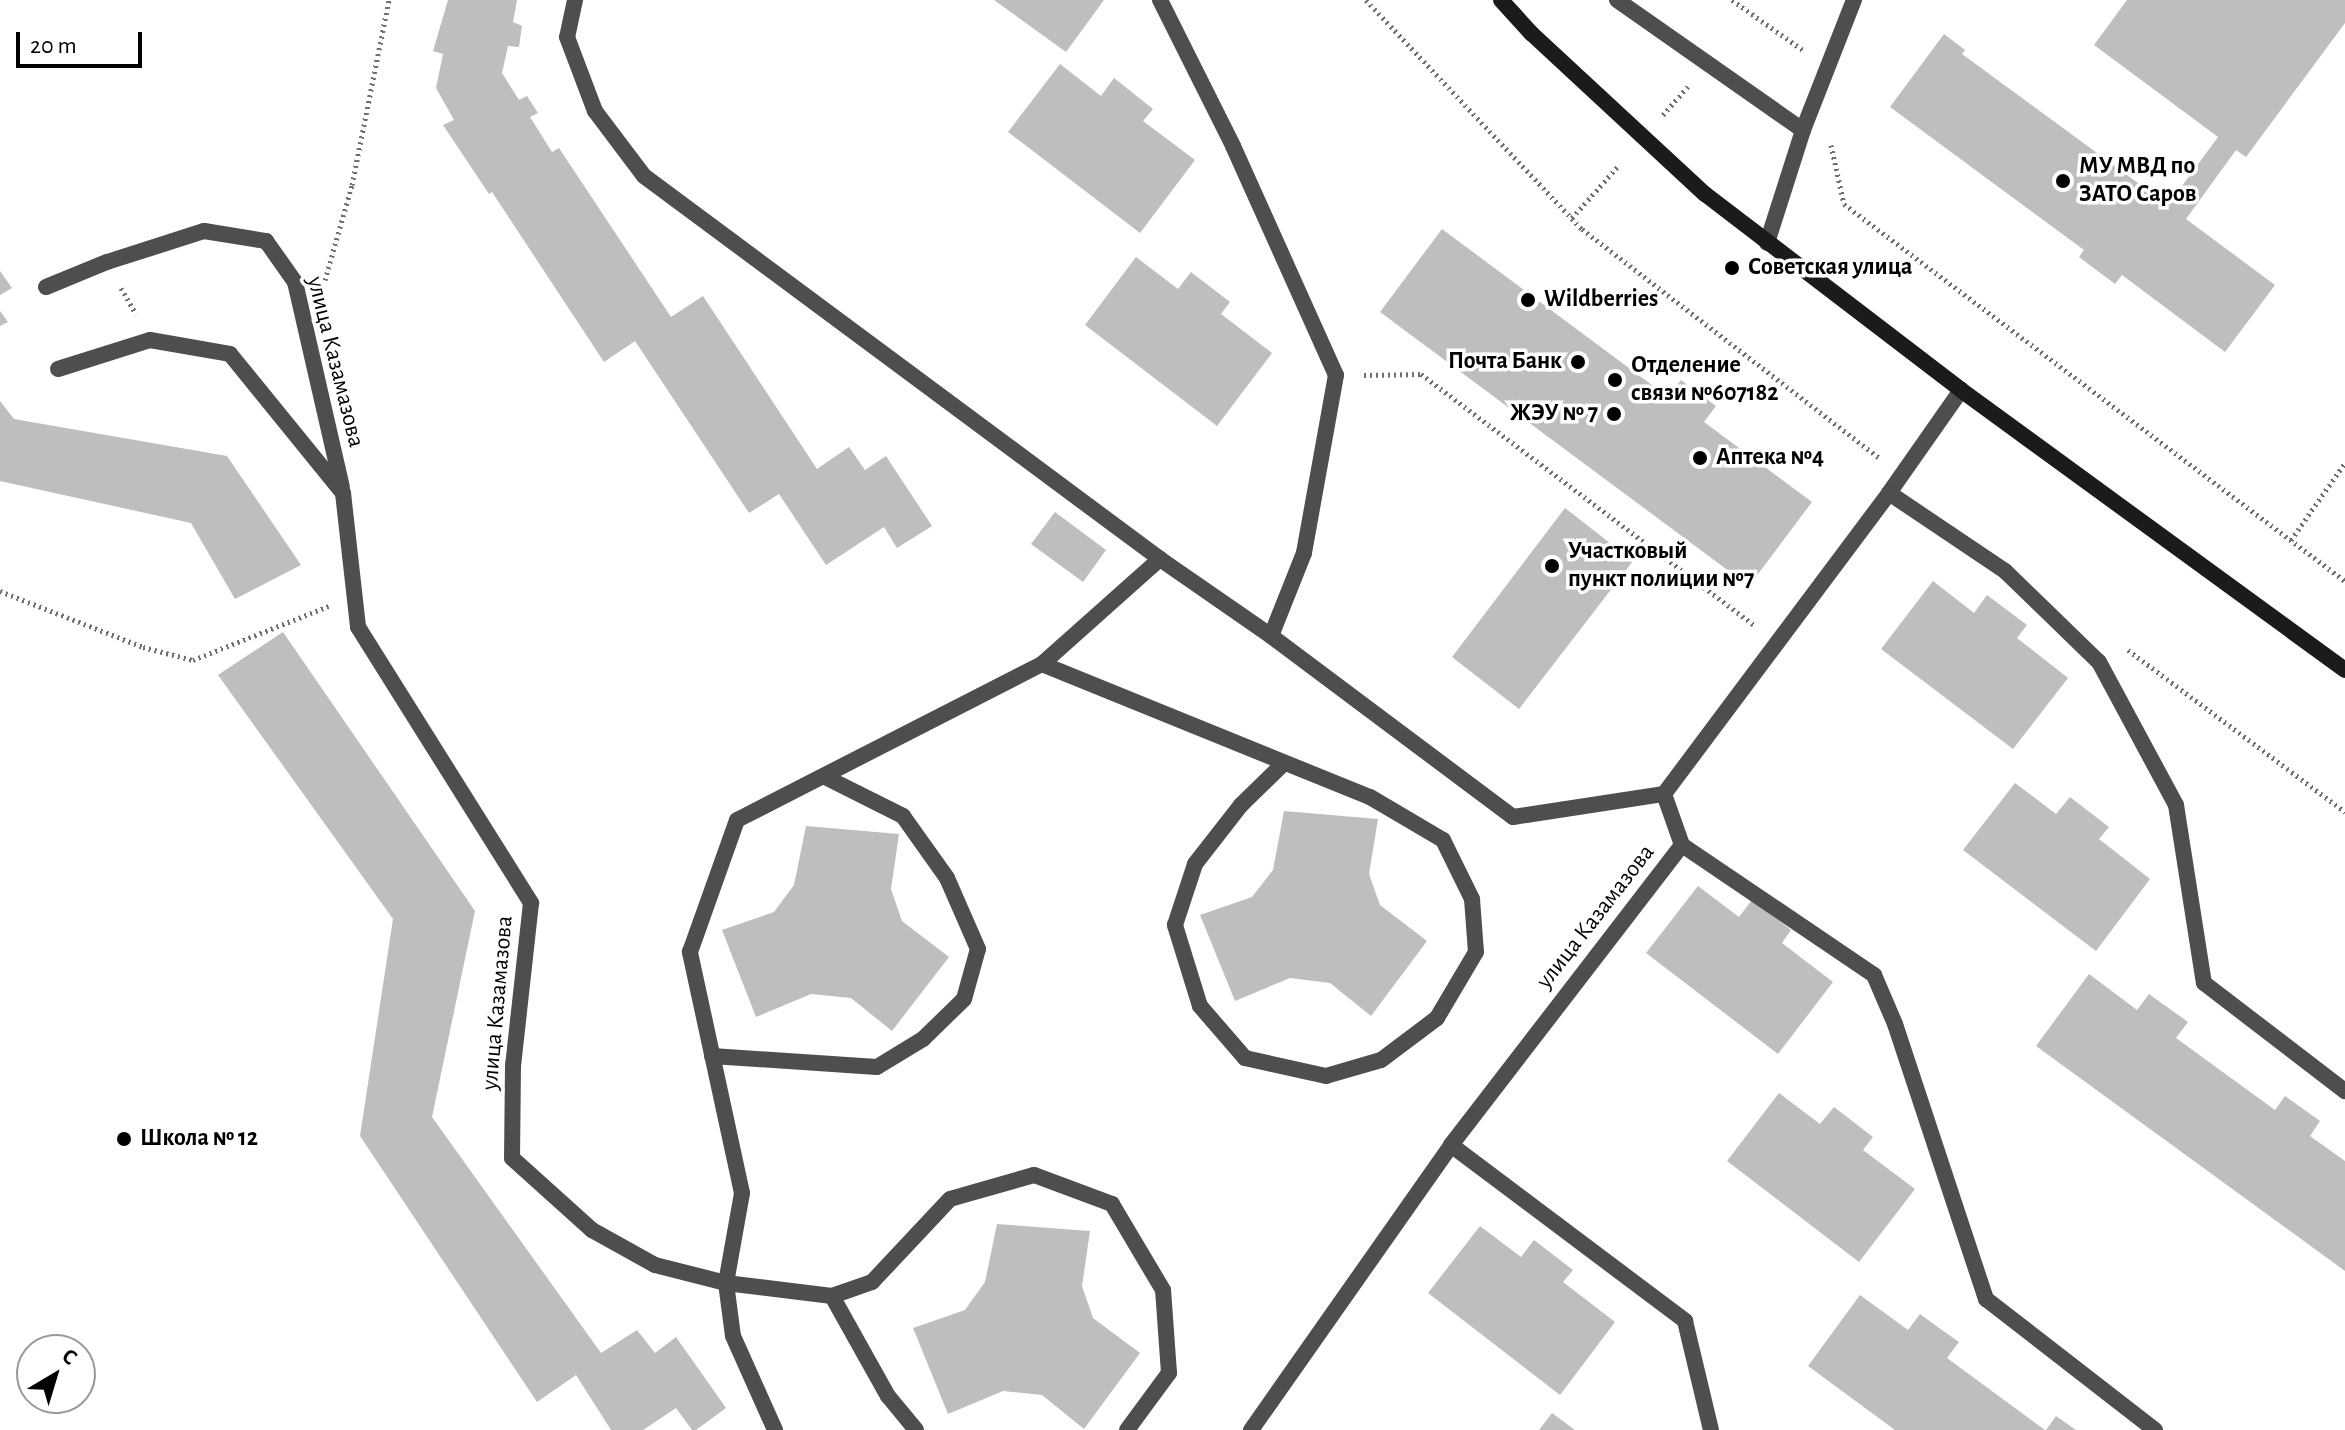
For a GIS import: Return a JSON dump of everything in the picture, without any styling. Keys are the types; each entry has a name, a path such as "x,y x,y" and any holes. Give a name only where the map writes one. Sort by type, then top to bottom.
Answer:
{"street":[{"path":"575,0 567,37 595,111 644,176 1513,817 1664,794 1889,493 1961,390"},
{"path":"1160,0 1233,146 1336,375 1304,553 1271,636"},
{"path":"1501,0 1653,147 1767,243 1961,390 2345,670"},
{"path":"1617,0 1803,130"},
{"path":"1767,243 1803,130 1854,0"},
{"name":"улица Казамазова","path":"46,287 107,262 204,231 266,241 295,282 343,493 358,627 531,903 513,1065 512,1158 592,1230 655,1265 726,1283"},
{"name":"улица Казамазова","path":"58,369 150,340 230,354 343,493"},
{"path":"1889,493 2005,571 2099,662 2176,805 2204,983 2345,1091"},
{"path":"775,1430 733,1336 726,1283 742,1193 690,952 737,820 1042,664 1160,559"},
{"path":"1042,664 1282,765 1370,797 1443,840 1472,899 1476,952 1437,1018 1381,1060 1326,1076 1245,1058 1200,1006 1175,925 1195,864 1241,805 1282,765"},
{"path":"712,1056 877,1067 923,1039 964,999 978,949 947,878 903,816 823,776"},
{"name":"улица Казамазова","path":"1251,1430 1451,1145 1682,845 1664,794"},
{"path":"1682,845 1874,975 1895,1024 1986,1299 2155,1430"},
{"path":"1451,1145 1685,1321 1711,1430"},
{"path":"726,1283 832,1296 872,1282 950,1199 1034,1175 1112,1204 1163,1290 1169,1373 1127,1430"},
{"path":"832,1296 888,1396 916,1430"}],"path":[{"path":"309,339 352,185 389,0"},
{"path":"1366,0 1572,218 1901,476"},
{"path":"1732,0 1813,58 1818,89"},
{"path":"1662,116 1696,76"},
{"path":"1830,143 1844,204 2345,581"},
{"path":"1572,218 1619,165"},
{"path":"107,262 150,340"},
{"path":"1336,375 1421,374 1778,642"},
{"path":"2291,540 2345,463"},
{"path":"0,591 143,647 193,660 354,596"},
{"path":"2124,646 2345,812"}],"building":[{"path":"448,0 517,0 513,22 522,26 519,47 508,46 502,73 519,100 527,96 538,113 530,117 552,152 559,148 671,317 703,296 817,469 849,447 865,470 886,456 932,526 897,548 884,527 826,565 779,494 749,513 635,341 604,362 492,192 489,194 443,125 454,120 436,88 443,54 433,51"},
{"path":"994,0 1104,0 1066,52"},
{"name":"МУ МВД по ЗАТО Саров","path":"2127,0 2345,0 2345,23 2246,157 2236,150 2186,219 2275,285 2225,352 2122,275 2115,284 2079,257 2084,250 1890,107 1944,34 1965,50 1962,54 2168,205 2218,137 2094,45"},
{"path":"1060,64 1101,96 1114,78 1153,109 1143,121 1195,160 1140,233 1008,132"},
{"name":"ЖЭУ № 7","path":"1442,229 1668,397 1681,380 1716,406 1704,422 1812,502 1749,586 1380,312"},
{"path":"1136,257 1178,289 1191,272 1230,302 1221,314 1272,353 1217,426 1085,325"},
{"path":"0,271 12,288 0,295"},
{"path":"0,311 8,322 0,326"},
{"path":"0,401 14,419 227,456 301,565 235,599 191,523 0,481"},
{"path":"1565,508 1633,561 1519,709 1452,657"},
{"path":"1055,512 1106,550 1083,582 1031,544"},
{"path":"1933,581 1974,613 1987,595 2027,625 2017,638 2068,678 2013,749 1881,649"},
{"path":"283,632 475,911 432,1117 601,1353 637,1330 655,1353 676,1337 726,1408 696,1430 692,1430 676,1408 643,1430 611,1430 576,1375 537,1402 360,1136 393,919 218,675"},
{"path":"2015,783 2056,814 2070,797 2109,827 2099,839 2150,879 2096,951 1963,850"},
{"path":"1284,811 1378,819 1369,874 1380,905 1427,941 1371,1016 1330,983 1290,978 1235,1001 1200,915 1252,897 1273,870"},
{"path":"806,826 899,834 891,889 902,921 949,957 892,1031 851,998 811,994 756,1017 722,930 774,912 794,885"},
{"path":"1698,886 1739,917 1752,900 1791,930 1782,943 1833,982 1778,1054 1646,953"},
{"path":"2089,974 2137,1010 2149,994 2188,1022 2176,1038 2275,1110 2285,1096 2320,1121 2310,1136 2345,1161 2345,1271 2036,1046"},
{"path":"1779,1093 1820,1124 1834,1107 1873,1137 1863,1150 1915,1189 1859,1262 1727,1161"},
{"path":"997,1224 1090,1231 1082,1286 1093,1318 1140,1353 1084,1429 1042,1395 1003,1391 948,1414 913,1328 965,1310 985,1282"},
{"path":"1480,1226 1521,1257 1534,1240 1573,1270 1563,1282 1615,1322 1560,1395 1428,1293"},
{"path":"1860,1295 1908,1330 1920,1314 1959,1342 1947,1358 2045,1430 1895,1430 1808,1366"},
{"path":"1552,1413 1575,1430 1539,1430"},
{"path":"2056,1416 2076,1430 2046,1430"}],"place":[{"name":"МУ МВД по ЗАТО Саров","path":"2063,181"},
{"name":"Советская улица","path":"1732,268"},
{"name":"Wildberries","path":"1528,300"},
{"name":"Почта Банк","path":"1578,362"},
{"name":"Отделение связи №607182","path":"1615,380"},
{"name":"ЖЭУ № 7","path":"1614,414"},
{"name":"Аптека №4","path":"1700,458"},
{"name":"Участковый пункт полиции №7","path":"1552,566"},
{"name":"Школа № 12","path":"124,1139"}]}
